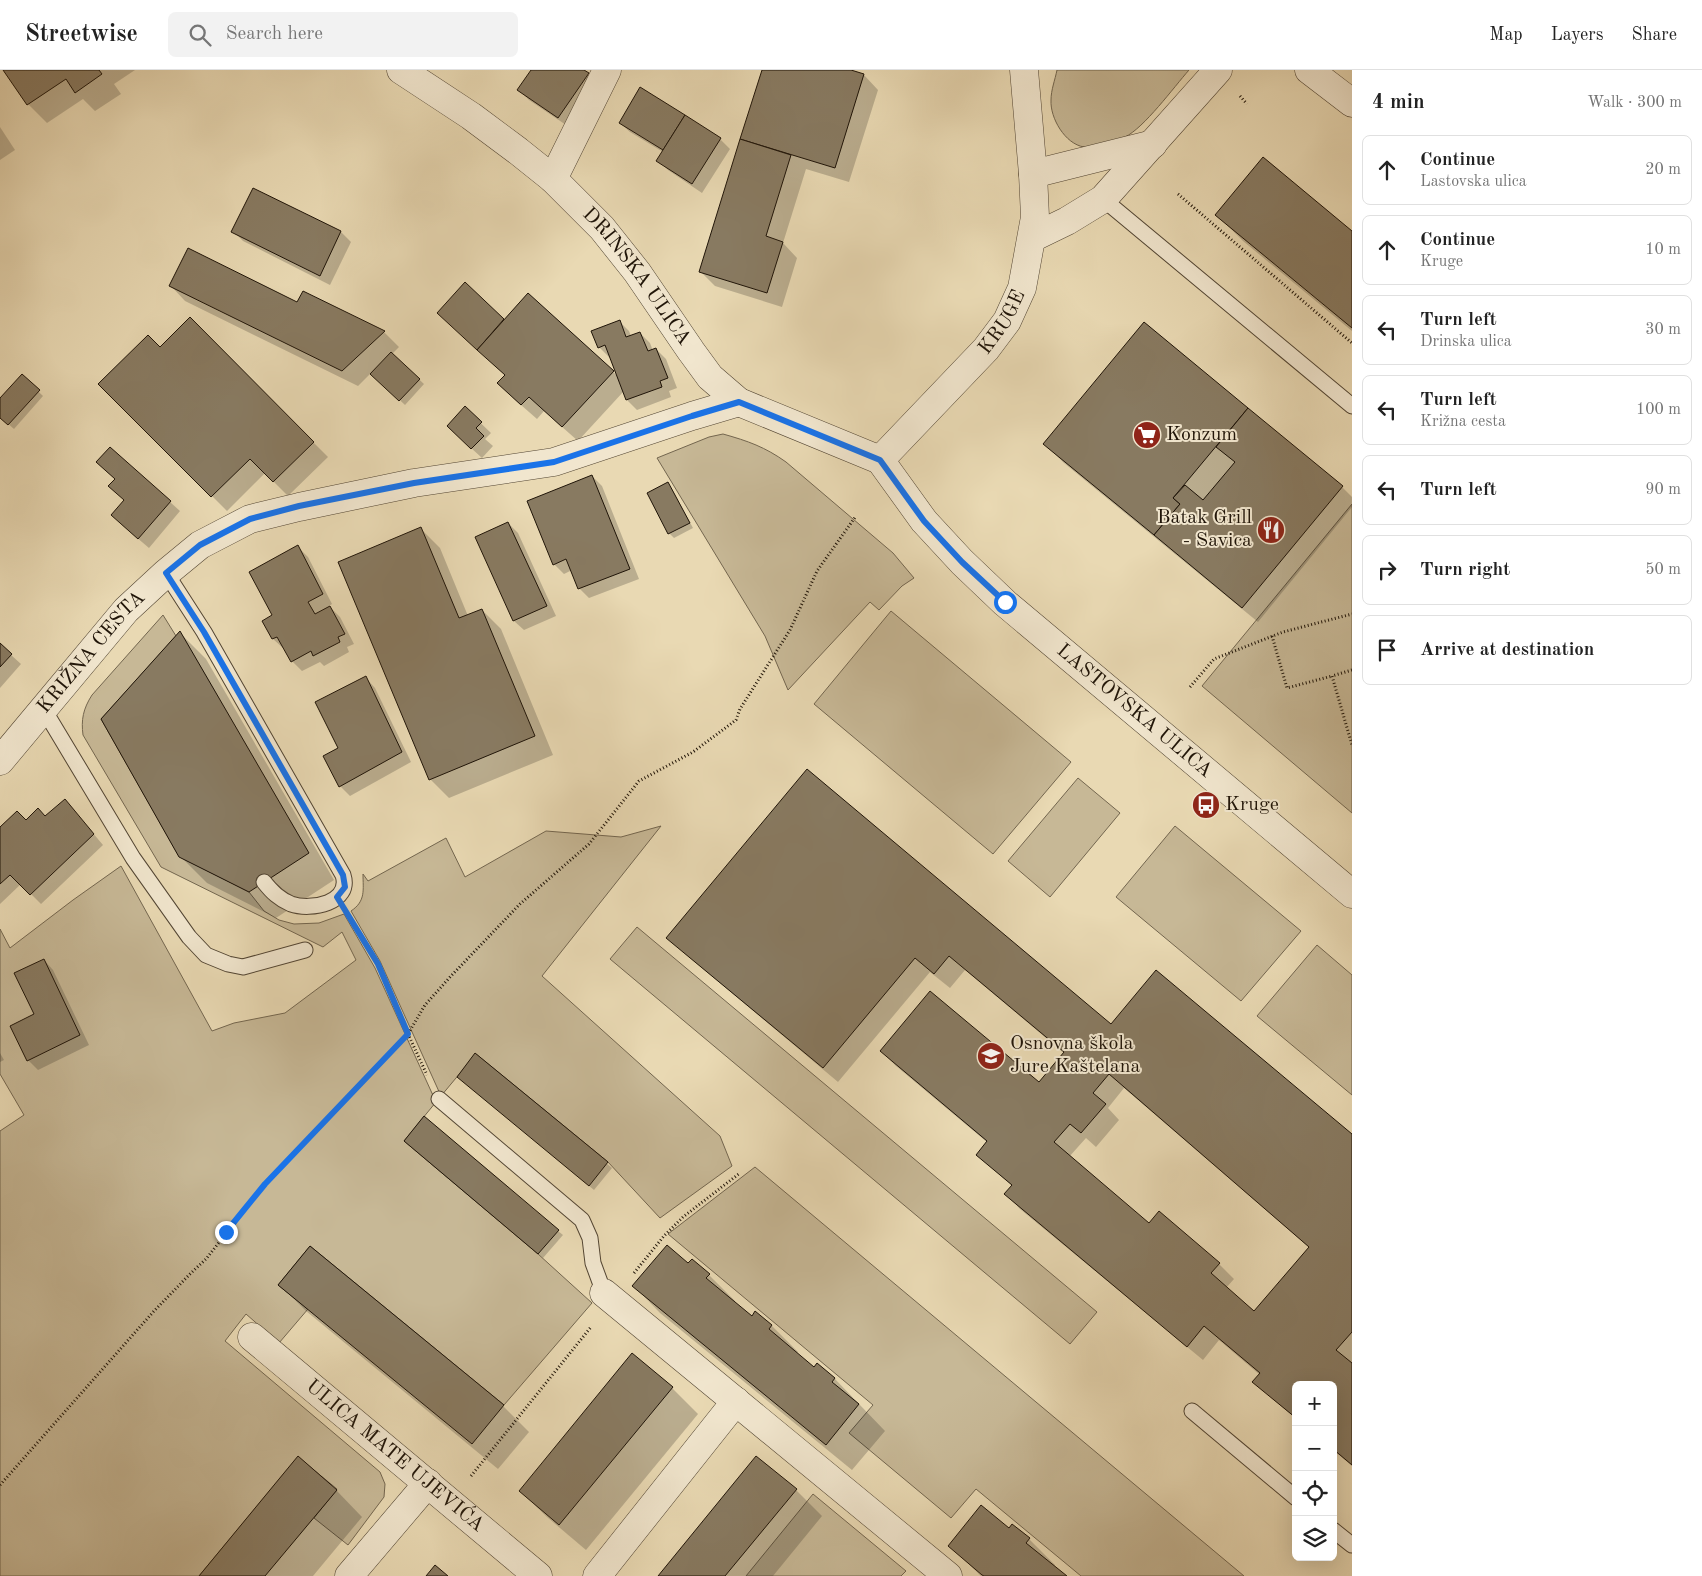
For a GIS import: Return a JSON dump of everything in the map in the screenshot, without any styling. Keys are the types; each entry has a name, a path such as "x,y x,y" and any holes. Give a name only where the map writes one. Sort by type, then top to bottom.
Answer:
{"street":[{"name":"DRINSKA ULICA","path":"401,70 471,116 553,179 602,228 637,272 691,352 710,376 739,402 880,460"},
{"path":"553,179 608,70"},
{"name":"KRUGE","path":"880,460 986,348 1007,321 1022,288 1035,218 1034,174 1024,86 1024,70"},
{"path":"1032,238 1067,221 1103,199 1218,70"},
{"path":"1309,70 1352,103"},
{"path":"1034,174 1153,144"},
{"name":"KRIŽNA CESTA","path":"0,761 126,610 200,545 250,519 299,506 414,483 554,462 684,418 739,402"},
{"name":"LASTOVSKA ULICA","path":"880,460 924,521 962,562 1005,602 1352,894"},
{"path":"608,1297 948,1576"},
{"name":"ULICA MATE UJEVIĆA","path":"252,1337 538,1576"},
{"path":"597,1576 736,1401"},
{"path":"349,1576 428,1483"}],"lane":[{"path":"1103,199 1352,406"},
{"path":"166,573 204,632 343,875 345,887 337,897 320,906 303,907 282,900 264,882"},
{"path":"43,708 133,858 189,937 206,955 228,964 243,967 304,950"},
{"path":"439,1099 582,1220 590,1238 598,1281 608,1297"},
{"path":"1192,1412 1292,1495"},
{"path":"1337,1533 1352,1546"}],"path":[{"path":"1178,194 1352,344"},
{"path":"0,1485 154,1311 206,1259 265,1184 408,1034 425,1006 520,904 589,844 639,782 693,752 736,720 740,709 790,630 817,571 856,516"},
{"path":"1190,687 1214,659 1283,632 1352,614"},
{"path":"1272,636 1287,688 1352,670"},
{"path":"1332,676 1352,745"},
{"path":"337,897 378,964 439,1099"},
{"path":"450,1502 608,1297 684,1217 740,1173"}],"shaded area":[{"path":"1057,70 1189,70 1150,116 1133,132 1122,138 1084,147 1077,145 1065,136 1053,115 1051,96"},
{"path":"723,434 756,445 786,462 893,553 914,578 902,586 879,610 870,602 788,690 765,636 657,458 709,437"},
{"path":"1352,504 1352,813 1202,686"},
{"path":"891,611 1071,762 993,854 814,704"},
{"path":"163,615 176,636 101,719 179,856 249,892 264,911 279,920 294,924 319,923 344,914 375,968 436,1102 404,1141 538,1254 592,1303 504,1405 310,1246 278,1285 308,1309 279,1343 246,1314 225,1341 380,1472 385,1484 384,1497 348,1545 314,1518 337,1489 298,1457 199,1576 0,1576 0,1131 24,1115 0,1074 0,929 10,948 121,866 212,1031 234,1023 285,1013 356,960 342,932 323,947 161,867 83,735 83,715 92,695"},
{"path":"1078,778 1120,813 1050,897 1008,861"},
{"path":"661,826 542,976 720,1136 732,1166 660,1218 608,1162 476,1054 441,1096 380,961 351,911 361,899 363,874 368,881 446,838 465,877 546,831 621,837"},
{"path":"1175,826 1301,931 1241,1001 1116,897"},
{"path":"637,927 1097,1312 1070,1344 610,959"},
{"path":"1317,945 1352,975 1352,1095 1257,1016"},
{"path":"755,1167 1244,1576 1081,1576 976,1489 951,1518 849,1433 873,1405 668,1234"},
{"path":"813,1494 906,1571 901,1576 746,1576"}],"building":[{"path":"3,70 99,70 102,74 75,93 66,79 27,105"},
{"path":"531,70 584,70 589,73 558,118 517,90"},
{"path":"762,70 851,70 864,74 835,168 740,139"},
{"path":"640,87 685,115 663,150 619,123"},
{"path":"685,115 721,138 692,184 656,161"},
{"path":"740,139 791,155 766,236 783,242 767,293 699,272"},
{"path":"1263,157 1352,231 1352,328 1215,215"},
{"path":"253,188 341,231 320,276 231,232"},
{"path":"188,248 297,302 303,291 385,331 342,371 169,286"},
{"path":"465,282 504,319 477,350 437,313"},
{"path":"528,293 614,371 562,427 529,397 521,405 497,383 505,375 477,350"},
{"path":"190,317 314,442 273,482 250,459 211,497 98,384 148,335 160,347"},
{"path":"620,320 626,337 640,332 648,351 656,348 668,378 660,381 662,387 626,400 605,345 598,348 591,331"},
{"path":"1144,322 1248,408 1173,498 1180,504 1154,535 1043,444"},
{"path":"391,352 420,379 399,401 370,374"},
{"path":"22,374 40,390 8,425 0,418 0,398"},
{"path":"465,406 482,422 476,428 484,436 471,449 447,426"},
{"path":"1248,408 1343,486 1242,608 1154,535 1180,504 1173,498 1185,485 1203,500 1235,462 1216,447"},
{"path":"110,447 171,501 138,539 111,515 124,500 108,486 115,479 96,462"},
{"path":"592,475 630,569 578,589 566,559 553,565 527,501"},
{"path":"668,482 690,523 668,534 647,493"},
{"path":"508,522 547,606 513,621 475,537"},
{"path":"421,527 459,618 482,609 535,736 429,780 338,562"},
{"path":"298,545 323,594 308,602 315,614 330,606 345,634 338,637 340,642 313,656 311,651 291,662 277,637 272,639 262,621 272,615 249,572"},
{"path":"180,631 309,853 249,892 179,857 101,719"},
{"path":"0,643 12,654 0,667"},
{"path":"366,676 402,752 339,787 323,756 338,748 315,702"},
{"path":"807,769 1111,1024 1156,970 1352,1134 1352,1332 1336,1350 1352,1363 1352,1465 1337,1452 1337,1381 1292,1381 1292,1415 1252,1382 1260,1373 1204,1326 1187,1347 1004,1194 1012,1185 976,1155 987,1141 880,1051 930,991 1039,1082 1064,1052 949,956 934,974 915,958 823,1068 666,938","holes":["1109,1074 1309,1247 1254,1311 1211,1273 1220,1263 1159,1211 1149,1223 1054,1142 1070,1124 1081,1133 1106,1104 1093,1093"]},
{"path":"65,799 94,834 30,895 10,875 0,884 0,827 17,811 26,820 38,808 45,816"},
{"path":"44,959 80,1035 27,1061 10,1026 34,1014 14,973"},
{"path":"475,1053 608,1162 589,1186 457,1077"},
{"path":"424,1116 559,1230 538,1254 404,1141"},
{"path":"667,1245 688,1263 692,1259 710,1274 706,1278 752,1316 755,1311 772,1325 769,1329 814,1367 817,1363 835,1378 832,1382 859,1404 826,1445 632,1286"},
{"path":"310,1246 504,1405 472,1444 278,1285"},
{"path":"632,1353 673,1387 559,1525 519,1491"},
{"path":"298,1456 337,1490 265,1576 199,1576"},
{"path":"756,1456 797,1489 725,1576 658,1576"},
{"path":"981,1505 1009,1528 1012,1524 1030,1538 1026,1543 1067,1576 982,1575 948,1546"},
{"path":"435,1565 448,1576 426,1576"}],"place":[{"name":"Konzum","path":"1147,435"},
{"name":"Batak Grill - Savica","path":"1271,530"},
{"name":"Kruge","path":"1206,805"},
{"name":"Osnovna škola Jure Kaštelana","path":"991,1056"}],"route":[{"path":"226,1232 265,1184 408,1034 378,964 337,897 345,887 343,875 204,632 166,573 200,545 250,519 299,506 414,483 554,462 660,426 739,402 880,460 924,521 962,562 1005,602"}]}
